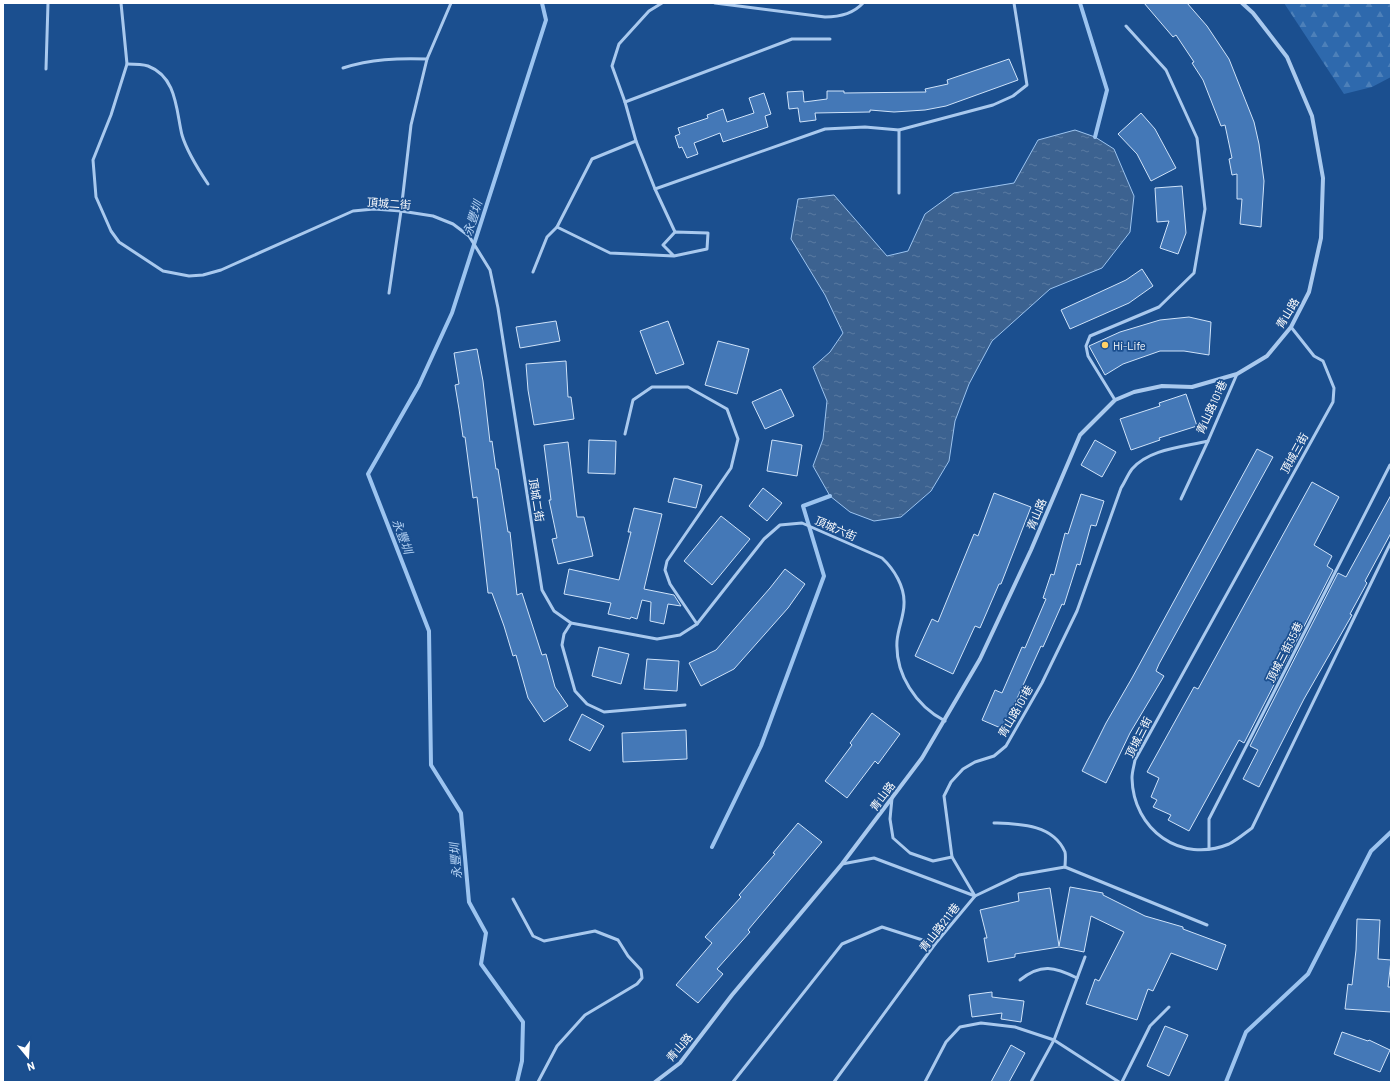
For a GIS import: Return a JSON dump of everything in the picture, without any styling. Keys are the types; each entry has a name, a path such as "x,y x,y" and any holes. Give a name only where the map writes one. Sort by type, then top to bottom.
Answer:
{"street":[{"name":"青山路","path":"655,1082 680,1063 732,995 842,864 922,758 980,659 1031,550 1080,435 1115,400 1134,392 1162,386 1192,387 1237,374 1267,356 1291,327 1309,292 1321,238 1323,178 1312,116 1288,56 1253,13 1242,3"}],"lane":[{"path":"46,69 48,3"},
{"name":"頂城二街","path":"121,3 127,64 111,115 94,160 96,197 111,231 119,242 138,256 164,270 188,276 203,275 221,270 353,211 374,209 433,216 453,224 469,236 490,270 498,308 542,590 554,611 571,623"},
{"path":"389,293 401,211 411,125 427,59 451,3"},
{"path":"662,3 649,11 619,44 612,66 625,102 636,141 655,189 675,232"},
{"path":"715,3 825,17 840,16 857,10 863,3"},
{"path":"655,189 825,129 865,127 899,130 993,105 1013,96 1026,85 1014,3"},
{"path":"1115,400 1088,356 1086,346 1090,336 1158,307 1194,273 1205,209 1197,138 1166,70 1126,26"},
{"path":"625,102 792,39 830,39"},
{"path":"343,68 360,62 382,59 427,59"},
{"path":"127,64 148,66 160,74 171,88 178,108 182,135 195,165 208,184"},
{"path":"899,130 899,193"},
{"path":"533,272 547,236 557,227 592,159 636,141"},
{"path":"557,227 610,253 674,256 707,249 708,233 675,232 663,245 674,256"},
{"name":"頂城三街","path":"1291,327 1314,356 1323,361 1334,388 1333,402 1135,760 1132,778 1139,809 1148,825 1160,837 1189,850 1209,849 1230,844 1252,828 1391,542"},
{"name":"青山路101巷","path":"975,896 952,856 944,796 951,782 963,769 975,762 994,756 1006,746 1042,683 1077,612 1121,488 1131,470 1141,460 1166,451 1208,441 1237,374"},
{"path":"625,434 633,400 652,387 688,387 727,409 738,439 731,468 667,561 665,570 670,584 697,624"},
{"path":"1181,499 1208,441"},
{"name":"頂城三街35巷","path":"1209,849 1209,819 1390,465"},
{"name":"頂城六街","path":"571,623 657,639 680,635 697,624 764,539 780,525 802,523 882,558 892,568 898,579 904,604 897,641 899,662 904,679 931,713 945,721"},
{"path":"571,623 564,634 562,645 575,691 587,704 604,712 686,705"},
{"path":"892,798 890,819 893,838 910,853 933,861 952,856"},
{"path":"994,823 1021,824 1044,830 1057,841 1065,853 1065,867"},
{"name":"青山路211巷","path":"834,1082 936,944 975,896 874,858 842,864"},
{"path":"975,896 1019,875 1065,867 1207,926"},
{"path":"513,899 533,936 544,941 595,931 618,940 628,956 641,970 642,978 637,984 585,1015 557,1046 538,1082"},
{"path":"733,1082 842,944 882,927 936,944"},
{"path":"1031,1082 1054,1040 1085,956"},
{"path":"1020,980 1029,973 1043,969 1058,968 1076,978"},
{"path":"925,1082 946,1042 960,1027 981,1023 1014,1027 1054,1040 1121,1082 1150,1026 1168,1007"}],"green space":[{"path":"1284,3 1391,3 1391,77 1372,87 1344,94"}],"water":[{"path":"1075,130 1095,137 1114,149 1134,196 1130,232 1102,268 1050,289 992,341 969,384 955,421 949,461 931,491 901,517 874,521 850,512 830,496 813,466 823,439 827,401 813,367 830,352 843,333 825,295 791,239 798,199 834,195 887,256 908,251 925,214 954,193 1014,183 1038,140"}],"building":[{"path":"1144,3 1187,3 1207,26 1229,59 1254,122 1259,144 1264,181 1261,227 1240,224 1242,199 1237,199 1237,174 1232,175 1229,159 1232,158 1225,125 1221,126 1203,80 1192,63 1194,62 1176,35 1173,37"},
{"path":"1009,59 1018,80 946,106 925,110 894,112 870,110 870,112 815,113 816,120 800,122 798,108 789,109 787,92 803,91 804,102 827,99 827,91 844,91 844,93 926,92 925,89 948,84 947,80"},
{"path":"764,93 771,114 765,116 768,127 723,142 720,133 694,143 698,154 687,158 682,147 679,148 675,136 680,134 678,128 708,118 707,115 723,109 727,122 754,113 749,98"},
{"path":"1141,113 1155,129 1176,168 1151,181 1137,154 1118,134"},
{"path":"1182,186 1186,233 1178,254 1160,248 1169,221 1157,222 1155,188"},
{"path":"1142,269 1153,286 1129,303 1070,329 1061,310 1126,280"},
{"path":"1189,317 1211,322 1209,355 1184,351 1160,351 1123,364 1105,375 1089,346 1120,332 1160,320"},
{"path":"556,321 560,341 520,348 516,327"},
{"path":"668,321 684,364 656,374 640,331"},
{"path":"718,341 749,349 737,394 705,385"},
{"path":"477,349 483,381 490,442 492,441 508,532 510,532 517,595 522,593 542,655 546,654 555,687 568,706 544,722 528,698 516,655 513,656 492,593 488,593 477,497 473,498 465,437 463,437 455,385 459,384 454,353"},
{"path":"566,361 568,397 571,397 574,419 534,425 528,390 526,364"},
{"path":"781,389 794,416 765,429 752,402"},
{"path":"1186,394 1197,426 1159,438 1160,440 1131,450 1120,419 1160,406 1159,403"},
{"path":"589,440 616,441 615,474 588,473"},
{"path":"772,440 802,445 797,476 767,471"},
{"path":"1095,440 1116,452 1102,477 1081,465"},
{"path":"568,442 577,517 584,517 593,556 558,564 552,539 557,538 549,500 551,500 544,445"},
{"path":"1257,449 1273,457 1159,664 1156,671 1164,676 1130,733 1106,783 1082,771 1106,723"},
{"path":"674,478 702,485 696,508 668,502"},
{"path":"1312,482 1339,497 1314,545 1332,556 1327,566 1333,570 1244,743 1239,740 1189,831 1168,820 1171,815 1153,807 1157,800 1151,797 1159,778 1147,772 1194,687 1198,689"},
{"path":"763,488 782,503 767,521 749,506"},
{"path":"994,493 1031,507 1001,584 999,584 980,628 975,626 953,674 915,656 932,619 938,622 974,534 978,536"},
{"path":"1081,494 1104,501 1096,526 1091,525 1080,565 1077,564 1064,605 1062,604 1043,647 1041,646 1003,729 982,720 995,690 1002,693 1022,647 1025,648 1046,599 1043,598 1051,574 1054,575 1065,533 1068,534"},
{"path":"1391,495 1391,533 1365,581 1367,583 1350,614 1352,615 1304,699 1259,787 1243,779 1258,750 1250,746 1338,573 1346,577"},
{"path":"634,508 662,514 644,589 674,595 681,606 668,604 664,624 650,621 651,602 642,600 637,619 631,617 630,619 608,614 611,603 564,594 569,569 619,580 631,532 628,532"},
{"path":"721,516 750,539 712,585 684,561"},
{"path":"785,569 805,584 788,608 734,669 701,686 689,663 716,650"},
{"path":"599,647 629,654 621,684 592,676"},
{"path":"647,659 679,661 677,691 644,689"},
{"path":"872,713 900,734 878,764 875,761 847,798 825,781 852,745 850,743"},
{"path":"582,714 604,726 590,751 569,740"},
{"path":"686,730 687,759 623,762 622,733"},
{"path":"798,823 822,842 748,930 750,932 717,969 723,974 698,1003 676,985 712,943 705,937 741,897 739,895 775,854 773,853"},
{"path":"1070,887 1103,893 1103,895 1145,916 1183,927 1183,929 1226,945 1217,970 1171,953 1153,991 1148,989 1137,1020 1086,1004 1095,979 1099,981 1124,932 1091,916 1084,952 1059,947 1015,954 1015,957 988,962 984,938 987,938 980,910 1019,901 1018,893 1050,888 1059,946"},
{"path":"1357,919 1380,920 1378,959 1391,960 1388,987 1391,987 1391,1012 1345,1009 1348,984 1352,985 1356,950"},
{"path":"992,992 992,997 1024,1001 1021,1022 1001,1019 1002,1013 972,1017 969,995"},
{"path":"1165,1026 1188,1035 1169,1076 1147,1066"},
{"path":"1342,1032 1368,1041 1369,1040 1390,1050 1380,1072 1334,1054"},
{"path":"1011,1045 1025,1053 1009,1082 991,1082"}],"waterway":[{"name":"永豐圳","path":"517,1082 522,1061 523,1022 481,964 486,933 469,902 461,813 431,765 429,631 368,474 419,385 452,313 546,20 542,3"},
{"path":"1080,3 1107,90 1095,137"},
{"path":"712,847 761,746 824,576 803,506 830,496"},
{"path":"1226,1082 1246,1032 1308,974 1371,851 1391,832"}],"place":[{"name":"Hi-Life","path":"1105,345"}]}
